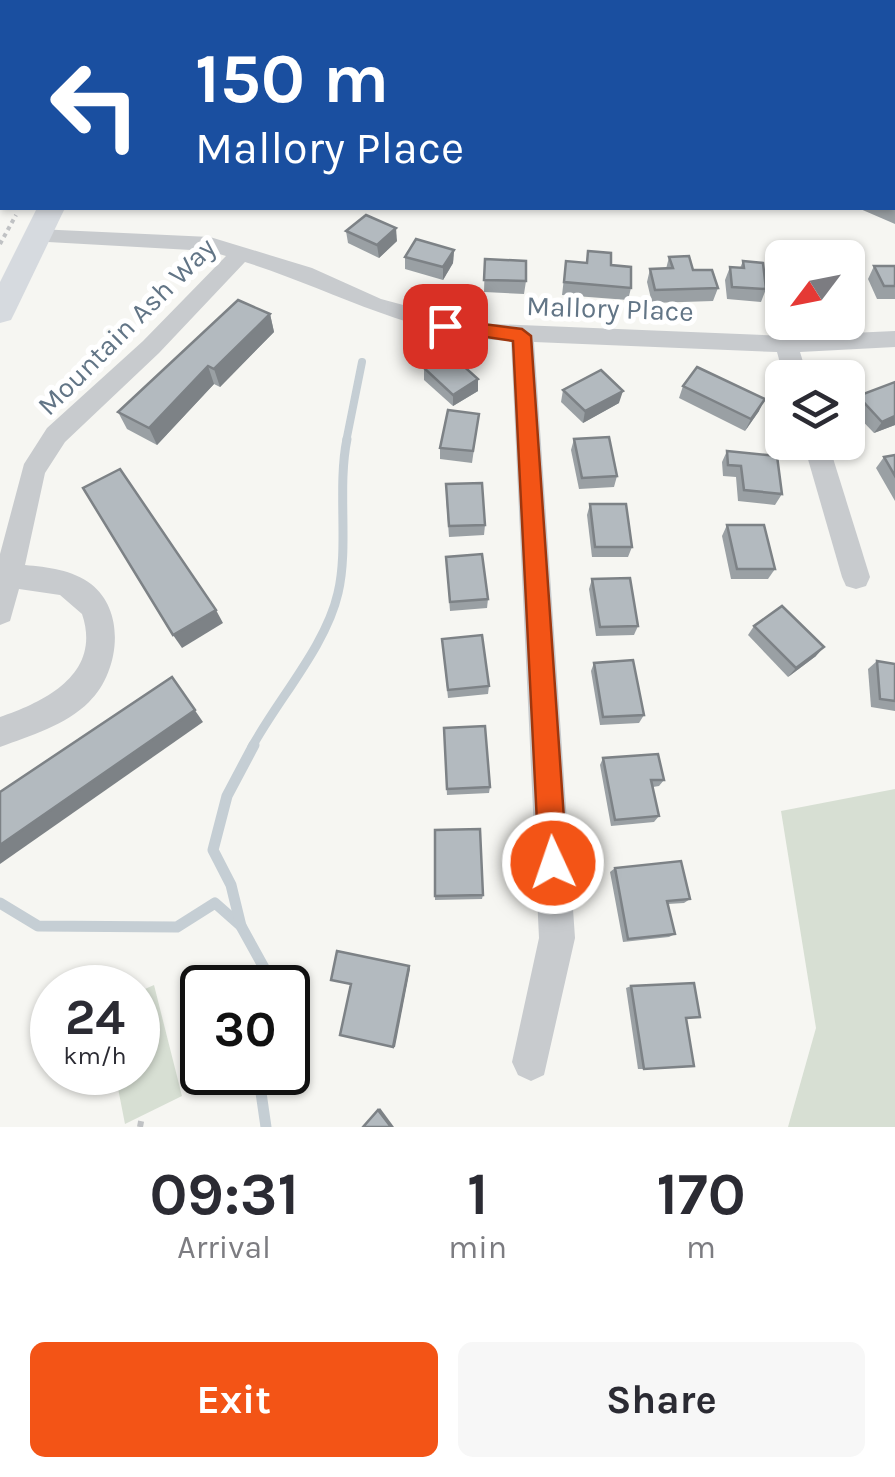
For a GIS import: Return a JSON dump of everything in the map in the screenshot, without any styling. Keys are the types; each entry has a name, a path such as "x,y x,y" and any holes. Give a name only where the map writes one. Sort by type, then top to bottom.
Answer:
{"main road":[{"path":"1,309 8,278 50,210"}],"street":[{"name":"Mallory Place","path":"37,236 210,244 304,272 374,305 420,320 522,336 786,344 895,339"},
{"name":"Mountain Ash Way","path":"0,612 11,576 20,513 33,471 56,436 242,254"},
{"path":"522,336 557,938 531,1062"},
{"path":"786,344 791,360"},
{"path":"820,460 856,578"},
{"path":"0,732 37,719 79,692 101,658 99,623 86,597 58,581 11,576"}],"path":[{"path":"0,244 18,210"},
{"path":"140,1127 142,1116"}],"shaded area":[{"path":"895,789 895,1127 788,1127 816,1028 781,811"},
{"path":"160,1009 182,1096 125,1124 119,1095 160,1095"}],"building":[{"path":"366,215 396,228 377,245 346,231"},
{"path":"416,239 454,250 443,267 405,257"},
{"path":"588,251 611,253 611,265 631,267 631,288 564,282 566,261 587,263"},
{"path":"689,256 693,270 712,270 718,288 655,290 650,269 673,268 669,257"},
{"path":"485,259 526,261 526,281 484,280"},
{"path":"743,261 763,263 765,289 732,287 730,267 744,268"},
{"path":"874,266 895,266 895,286 884,286"},
{"path":"238,300 270,314 214,369 208,366 149,428 118,412"},
{"path":"449,353 478,379 453,395 424,368"},
{"path":"697,367 765,399 751,419 683,386"},
{"path":"601,370 623,391 585,411 563,390"},
{"path":"895,382 895,416 882,422 865,404 865,393"},
{"path":"448,410 479,414 473,451 440,448"},
{"path":"609,437 617,476 582,478 574,439"},
{"path":"727,451 778,460 782,494 744,490 741,466 728,465"},
{"path":"895,455 895,476 884,457"},
{"path":"120,469 216,610 173,635 83,488"},
{"path":"482,483 485,525 449,526 446,484"},
{"path":"590,504 626,504 632,547 595,547"},
{"path":"727,525 764,525 775,569 737,569"},
{"path":"482,554 488,599 450,602 446,557"},
{"path":"630,578 638,626 600,627 592,579"},
{"path":"782,606 824,647 796,668 754,626"},
{"path":"482,635 489,686 448,690 442,639"},
{"path":"633,660 644,715 603,717 594,663"},
{"path":"877,661 895,664 895,701 880,699"},
{"path":"172,677 195,710 0,845 0,792"},
{"path":"485,726 490,787 447,789 444,728"},
{"path":"658,754 664,780 651,780 659,816 615,820 603,758"},
{"path":"480,829 483,895 435,896 435,830"},
{"path":"681,861 690,899 667,901 675,934 628,939 615,868"},
{"path":"337,951 409,966 393,1047 340,1035 351,984 331,980"},
{"path":"694,983 700,1017 686,1018 694,1066 644,1069 631,986"},
{"path":"378,1110 391,1127 363,1127"}],"waterway":[{"path":"346,442 362,362"},
{"path":"252,747 332,613 341,575 347,439"},
{"path":"241,926 231,885 213,850 227,796 254,745"},
{"path":"0,903 38,926 177,927 215,903 241,926"},
{"path":"241,926 262,965"},
{"path":"261,1095 266,1127"}],"route":[{"path":"445,326 522,336 553,863"}]}
